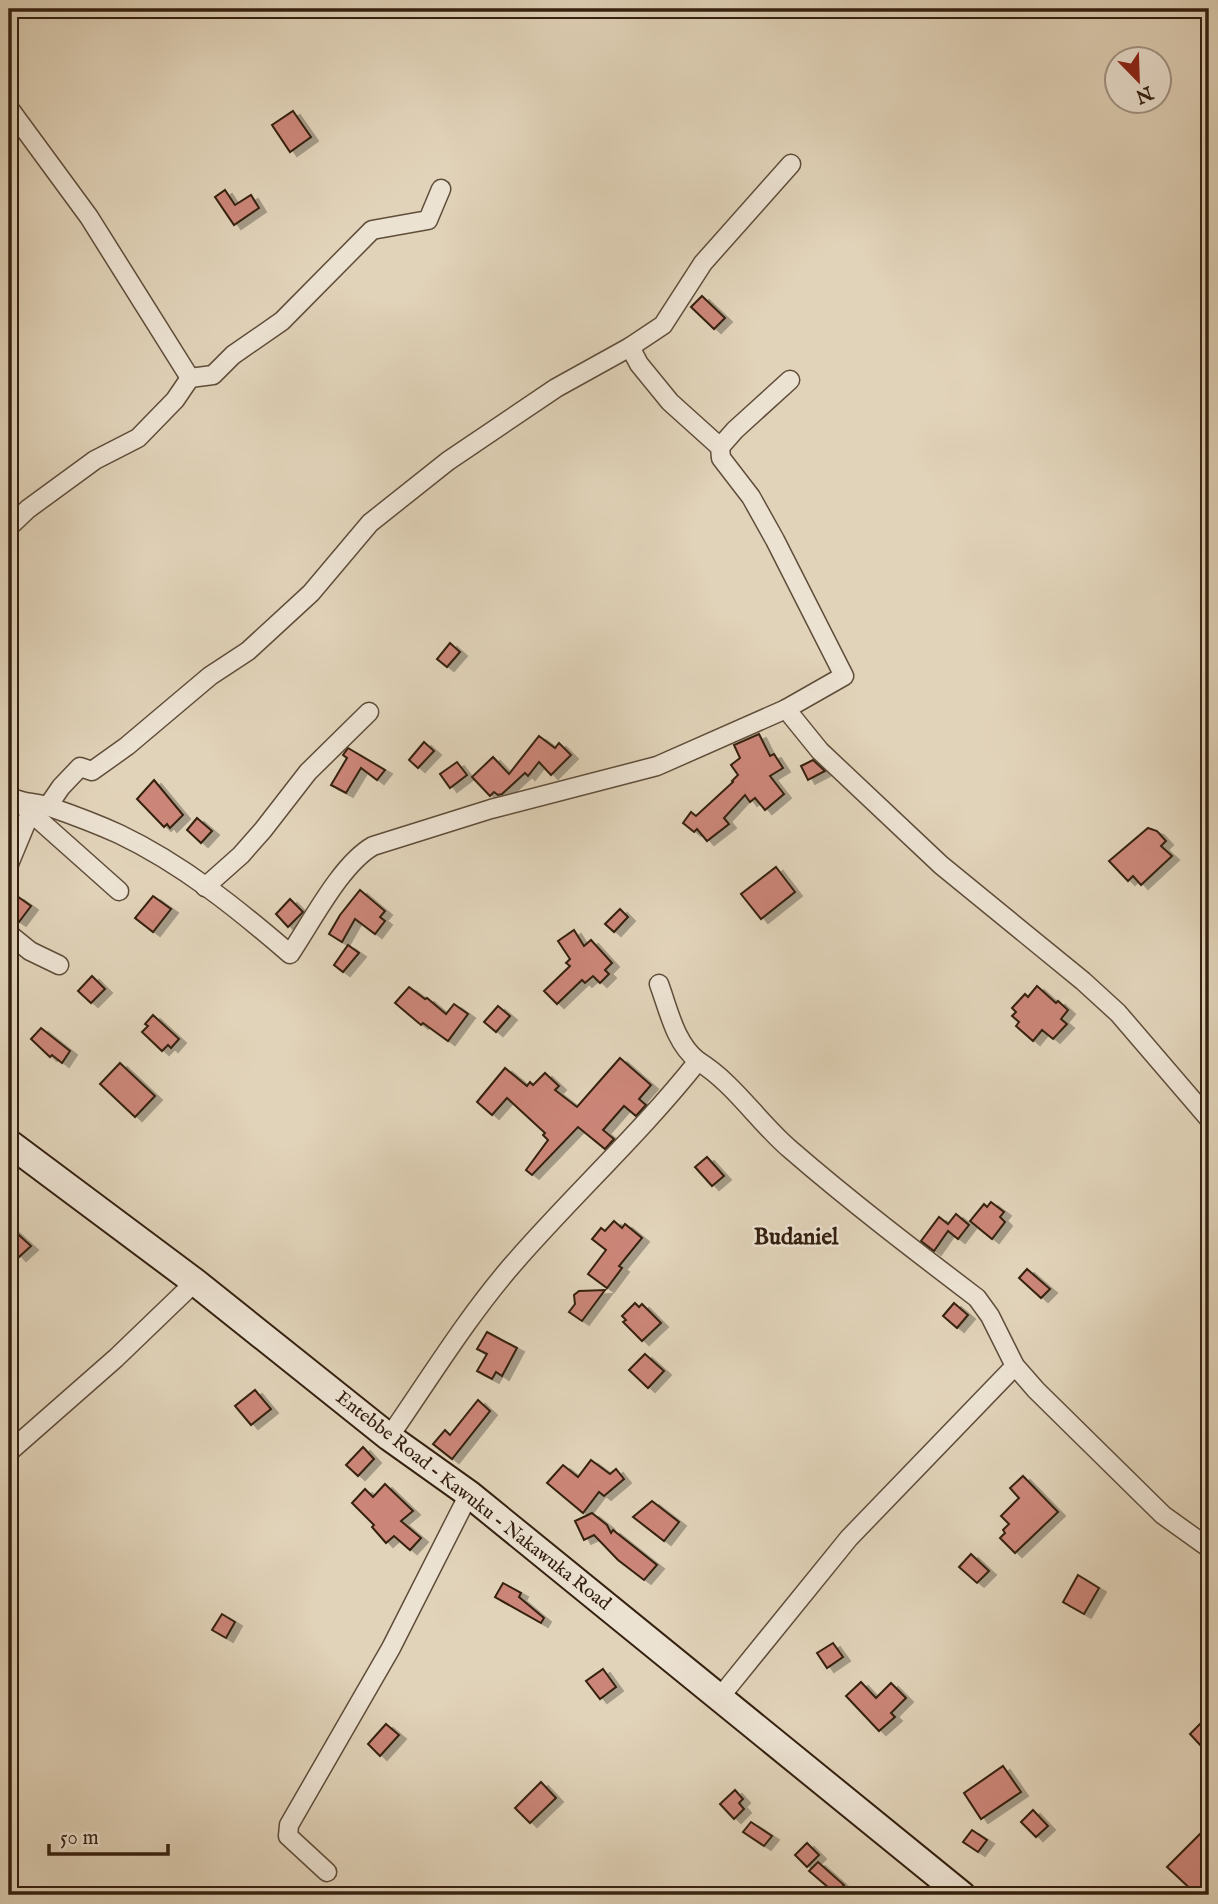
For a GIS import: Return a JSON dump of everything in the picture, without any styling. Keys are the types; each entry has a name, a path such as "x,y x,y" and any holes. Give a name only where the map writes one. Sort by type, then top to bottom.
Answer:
{"main road":[{"name":"Entebbe Road - Kawuku - Nakawuka Road","path":"9,1143 195,1282 389,1437 469,1494 962,1895"}],"street":[{"path":"9,108 89,217 190,378"},
{"path":"9,864 26,803 61,787 80,767 92,771 127,746 210,676 248,651 311,593 370,523 448,461 546,394 663,325 703,263 790,164"},
{"path":"190,378 213,375 233,355 282,321 372,230 428,220 441,189"},
{"path":"26,803 118,834 163,858 205,887 290,954 349,866 361,853 373,846 491,809 657,766 786,709 844,676 775,540 751,497 722,458 720,447 670,402 639,364 629,347"},
{"path":"9,527 28,509 95,460 138,438 176,400 190,378"},
{"path":"720,447 790,380"},
{"path":"786,709 820,751 923,848 1118,1013 1209,1119"},
{"path":"205,887 241,855 308,772 369,712"},
{"path":"26,803 61,842 118,891"},
{"path":"9,934 30,951 59,965"},
{"path":"659,984 677,1034 687,1052 729,1085 789,1149 976,1298 990,1316 1015,1366 1036,1390 1163,1515 1209,1548"},
{"path":"389,1437 490,1292 661,1107 698,1061"},
{"path":"9,1452 116,1359 195,1282"},
{"path":"719,1697 849,1538 1015,1366"},
{"path":"327,1872 288,1836 289,1825 391,1648 469,1494"}],"building":[{"path":"293,111 311,137 290,152 272,125"},
{"path":"225,190 235,205 251,195 259,208 234,225 215,197"},
{"path":"702,296 725,318 714,329 691,307"},
{"path":"450,643 460,652 447,667 437,659"},
{"path":"759,734 770,756 774,754 783,768 770,776 784,794 765,810 755,798 750,802 745,795 724,818 729,824 707,841 697,829 694,832 683,823 691,812 696,816 738,775 731,765 740,758 734,745"},
{"path":"539,736 555,748 559,743 571,755 551,775 539,762 528,776 525,773 502,794 494,792 490,796 472,777 493,757 509,774"},
{"path":"424,742 434,751 418,768 409,760"},
{"path":"348,748 385,770 377,780 361,768 346,793 331,785 347,758 343,755"},
{"path":"813,760 825,771 808,780 801,766"},
{"path":"457,762 467,775 450,788 440,774"},
{"path":"154,780 183,815 170,828 167,824 164,827 137,799"},
{"path":"197,818 212,831 201,843 187,830"},
{"path":"1148,828 1157,831 1166,841 1161,846 1172,856 1141,885 1133,876 1128,881 1109,861"},
{"path":"776,867 795,892 761,919 741,894"},
{"path":"360,890 385,911 380,917 385,921 375,934 355,919 342,942 329,934"},
{"path":"17,896 31,906 19,922 9,915 9,907"},
{"path":"153,896 171,909 153,932 135,918"},
{"path":"290,899 303,912 288,927 276,914"},
{"path":"620,909 628,917 614,932 605,924"},
{"path":"574,930 584,946 591,940 612,963 605,970 609,974 600,983 593,976 585,983 582,980 557,1004 544,991 570,966 566,963 570,959 558,941"},
{"path":"348,945 359,953 343,972 334,965"},
{"path":"92,976 105,989 91,1003 78,991"},
{"path":"1037,986 1068,1010 1061,1019 1067,1024 1053,1039 1042,1030 1033,1041 1016,1026 1019,1022 1012,1016 1016,1012 1012,1008 1025,994 1028,997"},
{"path":"409,987 446,1014 454,1004 468,1014 448,1041 423,1023 421,1025 395,1003"},
{"path":"498,1006 510,1016 496,1032 484,1022"},
{"path":"153,1015 179,1039 171,1048 168,1045 162,1051 142,1032"},
{"path":"41,1028 70,1051 62,1063 52,1055 50,1057 31,1039"},
{"path":"620,1058 651,1085 639,1099 646,1105 636,1116 624,1106 603,1130 614,1139 605,1149 578,1127 532,1175 526,1170 548,1140 543,1135 545,1133 507,1098 492,1115 477,1102 505,1068 527,1086 530,1082 533,1085 545,1073 559,1086 555,1090 577,1107"},
{"path":"120,1063 155,1096 135,1117 100,1084"},
{"path":"707,1157 724,1176 712,1186 695,1167"},
{"path":"991,1202 1004,1212 1000,1217 1005,1222 992,1239 970,1221 984,1204 987,1207"},
{"path":"956,1214 969,1225 958,1239 948,1231 934,1251 921,1241 939,1217 948,1224"},
{"path":"614,1221 622,1228 625,1224 642,1238 619,1266 622,1268 607,1288 588,1274 606,1250 592,1239 601,1228 605,1231"},
{"path":"9,1226 31,1246 19,1257 9,1246"},
{"path":"1027,1269 1050,1289 1041,1298 1019,1278"},
{"path":"605,1290 582,1321 569,1312 575,1304 574,1295 579,1291"},
{"path":"635,1303 639,1307 642,1304 661,1323 642,1341 623,1322 626,1320 622,1316"},
{"path":"954,1303 968,1315 957,1328 943,1316"},
{"path":"487,1332 517,1348 502,1376 496,1372 492,1379 477,1371 487,1354 477,1349"},
{"path":"645,1354 664,1371 648,1388 629,1370"},
{"path":"255,1390 271,1409 251,1425 235,1406"},
{"path":"478,1400 490,1411 452,1459 433,1444 445,1430 450,1435"},
{"path":"363,1447 374,1459 358,1476 346,1465"},
{"path":"591,1460 610,1474 616,1469 624,1479 604,1496 599,1492 583,1513 547,1483 563,1465 578,1477"},
{"path":"1023,1476 1058,1512 1015,1553 1000,1538 1009,1524 1001,1516 1019,1498 1010,1488"},
{"path":"385,1484 413,1511 401,1521 421,1538 410,1550 394,1536 386,1543 372,1527 374,1525 352,1503 365,1489 373,1497"},
{"path":"652,1501 679,1522 664,1541 633,1517"},
{"path":"592,1513 607,1525 611,1533 613,1530 657,1565 644,1580 618,1560 594,1535 584,1540 575,1521"},
{"path":"971,1554 989,1571 977,1583 959,1567"},
{"path":"1078,1575 1099,1588 1084,1614 1063,1602"},
{"path":"503,1583 521,1593 519,1597 544,1618 541,1623 495,1597"},
{"path":"222,1614 235,1622 226,1638 212,1630"},
{"path":"833,1643 843,1657 827,1668 817,1653"},
{"path":"603,1669 616,1687 600,1699 586,1681"},
{"path":"861,1682 876,1698 891,1683 906,1698 891,1713 895,1717 879,1731 846,1696"},
{"path":"1201,1723 1209,1732 1209,1740 1202,1747 1190,1734"},
{"path":"386,1724 399,1735 380,1756 368,1744"},
{"path":"1003,1766 1021,1792 981,1819 964,1793"},
{"path":"541,1782 556,1798 530,1823 515,1808"},
{"path":"735,1790 743,1799 739,1803 744,1809 734,1819 720,1804"},
{"path":"1033,1810 1048,1826 1036,1837 1021,1822"},
{"path":"751,1822 772,1836 764,1846 743,1832"},
{"path":"1209,1825 1209,1880 1196,1894 1167,1867"},
{"path":"972,1830 987,1840 978,1852 963,1842"},
{"path":"807,1843 819,1855 807,1867 795,1855"},
{"path":"818,1862 844,1885 836,1894 809,1871"}],"district":[{"name":"Budaniel","path":"796,1237"}]}
